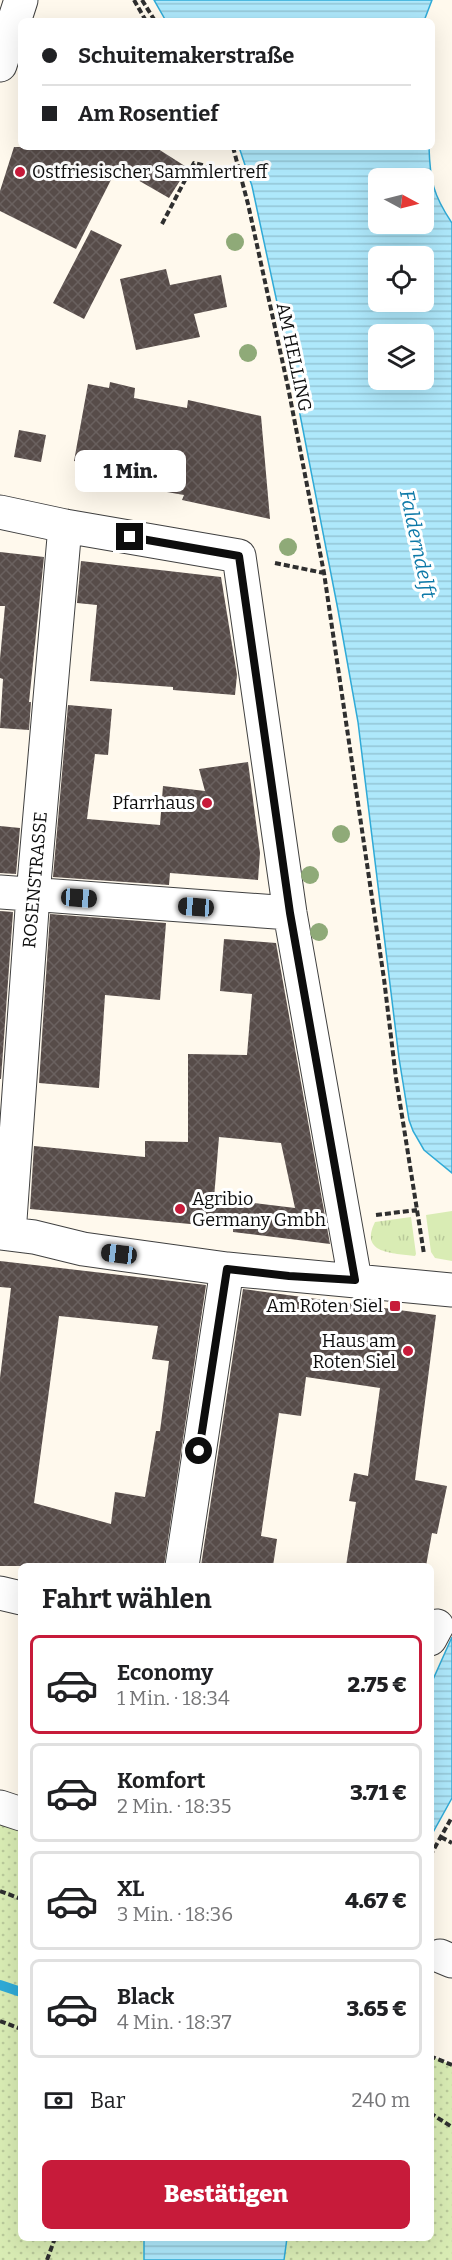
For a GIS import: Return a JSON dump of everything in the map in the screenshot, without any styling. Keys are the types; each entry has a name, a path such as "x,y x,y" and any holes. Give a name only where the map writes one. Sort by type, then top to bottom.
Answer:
{"street":[{"path":"0,65 21,0"},
{"path":"0,512 65,526 239,556 290,913 355,1280"},
{"name":"ROSENSTRASSE","path":"5,1233 65,526"},
{"path":"0,892 290,913"},
{"path":"5,1233 34,1237 82,1249 227,1269 452,1290"},
{"path":"182,1563 227,1269"},
{"path":"0,1593 18,1597"},
{"path":"0,1807 18,1813"}],"path":[{"path":"134,0 144,18"},
{"path":"142,0 153,18"},
{"name":"AM HELLING","path":"234,150 248,204 288,387 324,573 384,979 396,1078 424,1252"},
{"path":"162,224 194,163 239,174"},
{"path":"239,556 324,573"},
{"path":"434,1849 452,1817"},
{"path":"441,1837 452,1843"},
{"path":"0,1891 18,1898"},
{"path":"0,2021 18,2028"},
{"path":"434,2058 452,2065"},
{"path":"434,2116 452,2127"},
{"path":"47,2260 54,2241"}],"green space":[{"path":"452,1211 452,1261 435,1258 431,1252 426,1215"},
{"path":"411,1217 415,1256 388,1252 375,1246 371,1240 371,1233 375,1222"},
{"path":"0,1807 18,1813 18,2241 144,2241 144,2260 0,2260"},
{"path":"434,2057 452,2065 452,2260 284,2260 287,2241 434,2241"}],"water":[{"path":"154,0 432,0 425,18 164,18"},
{"name":"Falderndelft","path":"240,150 429,150 430,168 368,168 368,234 434,234 434,187 452,223 452,1173 424,1150 409,1120 399,1058 358,722 290,363 252,186"},
{"path":"452,1637 452,1798 434,1831 434,1677"},
{"path":"144,2241 287,2241 284,2260 144,2260"}],"building":[{"path":"14,147 18,147 18,150 160,150 188,168 169,198 117,168 76,249 0,211 0,191"},
{"path":"91,230 122,245 84,319 53,303"},
{"path":"166,269 170,285 221,275 227,307 194,314 200,337 136,350 120,279"},
{"path":"110,382 135,388 134,398 187,408 188,400 261,416 270,519 182,500 184,495 98,480 100,466 74,461 88,384 109,388"},
{"path":"19,430 46,435 41,462 14,457"},
{"path":"0,552 44,557 29,702 31,702 29,730 0,728 3,679 0,678 0,659 5,606 0,606"},
{"path":"81,561 221,577 237,675 235,695 173,690 173,687 90,681 97,605 77,603"},
{"path":"68,705 112,709 108,755 95,754 87,819 160,825 163,786 205,791 199,769 248,762 260,853 258,880 170,873 169,885 53,877"},
{"path":"0,826 20,828 16,874 0,873"},
{"path":"0,911 13,912 1,1079 0,1079"},
{"path":"50,914 166,923 160,1000 105,995 99,1088 39,1083"},
{"path":"224,939 276,943 330,1244 233,1232 233,1228 30,1209 34,1146 145,1157 145,1141 188,1142 188,1054 247,1055 252,994 220,991","holes":["219,1137 281,1143 295,1208 214,1198"]},
{"path":"0,1261 206,1285 164,1563 18,1563 18,1566 0,1566 0,1378 11,1288 0,1287","holes":["59,1316 158,1326 152,1359 169,1361 160,1431 156,1431 145,1497 115,1492 111,1524 34,1503"]},
{"path":"243,1289 436,1315 415,1480 447,1486 437,1534 432,1533 427,1563 346,1563 356,1502 349,1501 354,1473 368,1476 380,1388 306,1377 301,1416 279,1413 261,1536 277,1539 273,1563 201,1563"}],"waterway":[{"path":"0,1985 18,1991"}],"place":[{"name":"Ostfriesischer Sammlertreff","path":"20,172"},
{"name":"Pfarrhaus","path":"207,803"},
{"name":"Agribio Germany Gmbh","path":"180,1209"},
{"name":"Am Roten Siel","path":"395,1306"},
{"name":"Haus am Roten Siel","path":"408,1351"}],"route":[{"path":"130,537 239,556 303,995 355,1280 227,1269 199,1451"}]}
